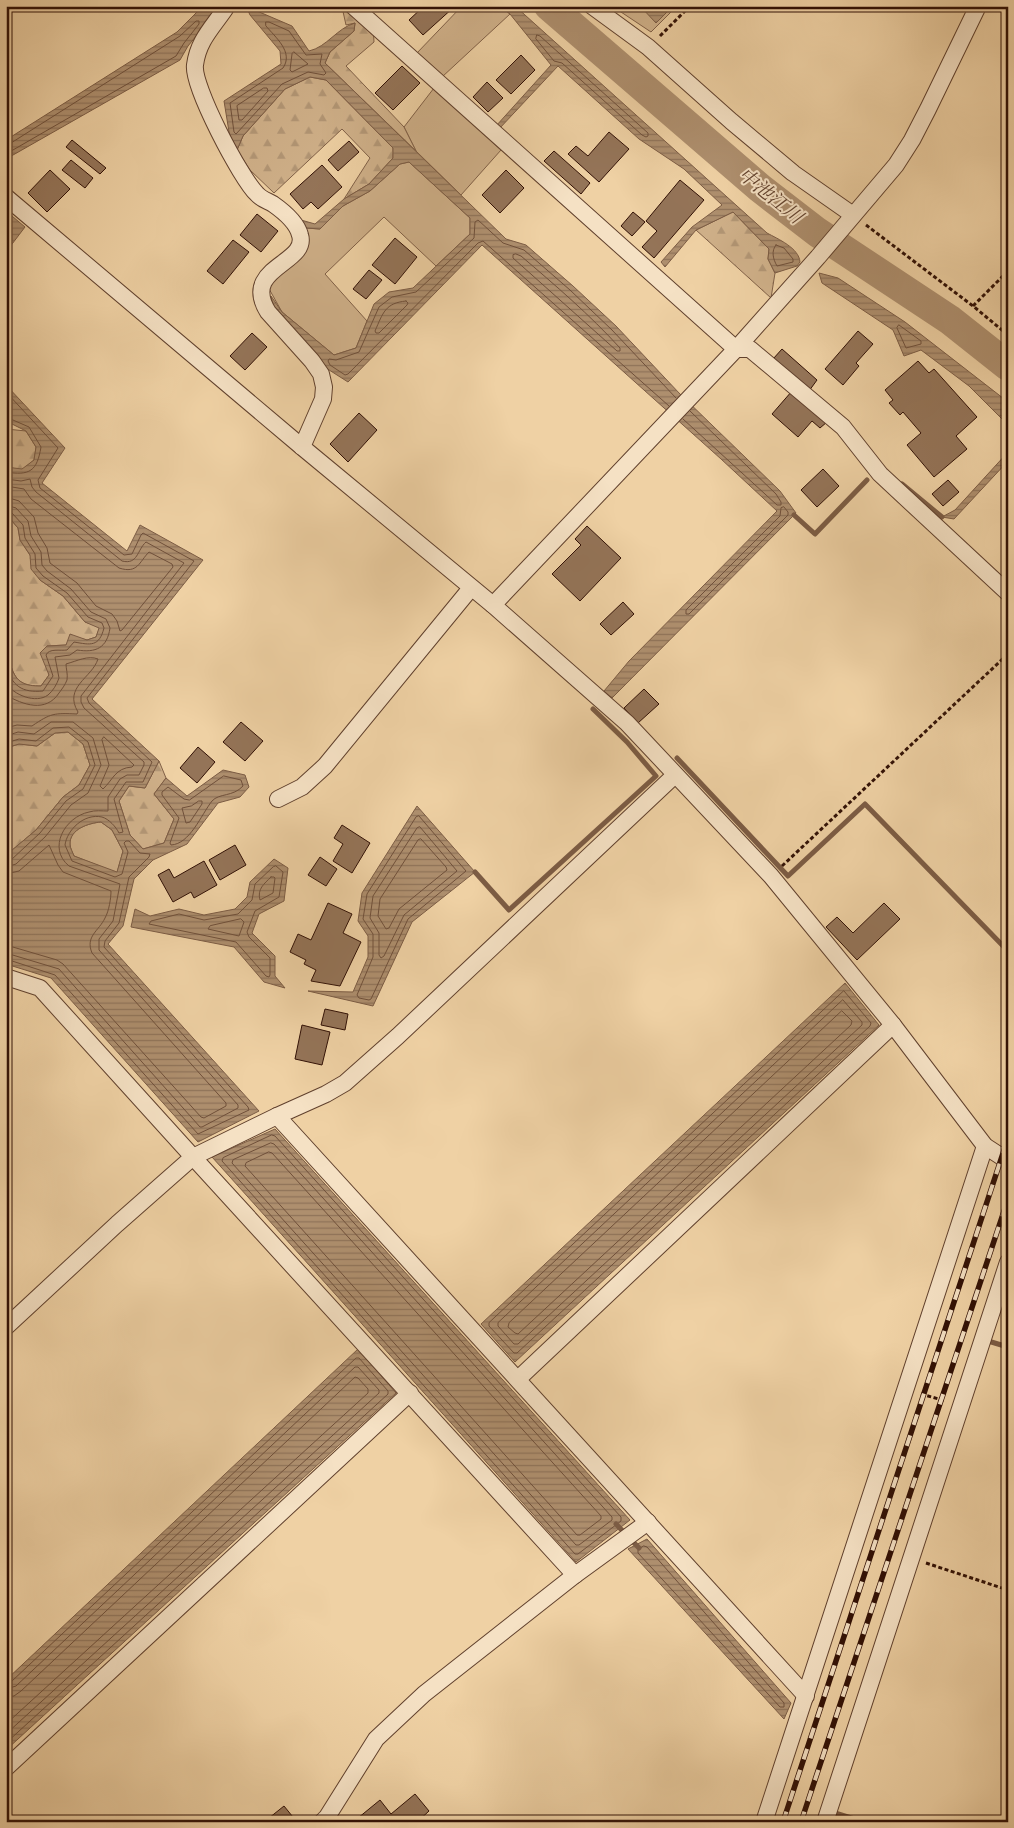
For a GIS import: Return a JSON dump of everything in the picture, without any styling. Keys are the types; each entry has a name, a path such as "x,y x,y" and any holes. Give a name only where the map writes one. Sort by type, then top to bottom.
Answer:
{"street":[{"path":"225,6 201,42 194,68 203,97 229,152 257,195 275,205 296,226 301,237 301,246 264,279 261,292 262,304 321,374 324,387 323,399 302,447"},
{"path":"353,6 736,350 750,350 843,426 880,474 1008,593"},
{"path":"592,6 648,48 793,174 853,215"},
{"path":"494,605 736,350 896,165 912,140 978,6"},
{"path":"6,197 302,447 494,605 627,723 771,876 893,1025 985,1146 1008,1162"},
{"path":"278,799 302,787 325,766 471,588"},
{"path":"6,1326 193,1157 326,1094 345,1082 405,1030 675,775"},
{"path":"6,977 40,988 575,1575"},
{"path":"518,1379 893,1025"},
{"path":"277,1116 806,1696"},
{"path":"764,1822 985,1146"},
{"path":"825,1822 1008,1262"},
{"path":"6,1768 410,1393"},
{"path":"327,1820 376,1739 424,1694 575,1575 648,1522"}],"path":[{"path":"648,48 690,6"},
{"path":"853,215 973,306 1008,335"},
{"path":"973,306 1008,272"},
{"path":"786,862 1008,654"},
{"path":"906,1389 961,1406"},
{"path":"911,1558 1008,1590"}],"green space":[{"path":"372,6 374,42 346,66 404,127 416,151 325,63 330,52 354,31 355,23 346,25 342,7"},
{"path":"462,6 500,6 510,14 442,77 416,54"},
{"path":"612,6 677,6 651,32"},
{"path":"310,77 326,80 393,148 393,158 369,184 344,199 370,158 342,129 274,193 250,170 237,150 243,136 285,89"},
{"path":"434,88 501,150 461,195 416,151 404,127"},
{"path":"409,162 470,218 470,234 436,266 384,217 325,274 367,321 356,348 334,355 282,312 268,287 306,228 320,229 343,206 370,191 400,164"},
{"path":"733,212 769,249 768,259 775,273 771,298 696,230"},
{"path":"6,429 26,431 36,447 34,460 22,470 6,467"},
{"path":"6,514 18,528 20,540 30,555 40,580 63,596 85,622 100,627 96,637 87,640 75,637 66,645 47,646 49,675 41,686 26,684 18,680 13,672 6,651"},
{"path":"68,732 83,744 90,765 79,785 63,797 36,830 11,851 6,859 6,748 19,744 37,746 55,733"},
{"path":"159,761 166,778 154,794 174,819 164,843 143,849 130,835 119,801 129,786 145,788"},
{"path":"101,822 112,830 123,851 117,873 74,856 70,847 71,839 76,831 86,825"}],"water":[{"path":"203,6 217,6 218,9 188,46 180,60 6,159 6,140 177,32"},
{"path":"246,6 254,6 257,11 292,26 309,51 321,46 343,29 355,23 354,31 330,52 325,63 506,239 526,245 616,326 680,394 780,491 796,513 612,698 604,691 629,661 777,511 482,245 348,382 326,368 314,351 273,306 271,296 282,312 334,355 356,348 374,304 389,292 413,288 470,234 470,218 409,162 400,164 370,191 343,206 320,229 306,228 301,220 315,224 344,199 369,184 393,158 393,148 326,80 310,77 285,89 243,136 237,150 230,138 224,101 281,64 280,51 250,15"},
{"path":"500,6 515,6 767,233 792,248 799,257 800,262 797,266 775,273 768,259 769,249 733,212 696,230 665,267 661,262 692,227 722,205 684,169 639,139 558,66 499,129 496,126 551,65 510,14"},
{"path":"640,6 673,6 656,23"},
{"path":"6,211 25,227 6,252"},
{"path":"819,273 838,278 905,322 1008,402 1008,425 969,386 921,350 904,356 893,330 822,283"},
{"path":"6,385 65,448 42,483 127,551 140,525 203,560 92,699 159,761 145,788 129,786 119,801 130,835 143,849 164,843 174,819 154,794 166,778 187,796 223,770 245,775 249,787 240,797 218,803 187,844 153,860 134,879 123,926 108,944 259,1111 198,1142 51,978 6,964 6,859 11,851 36,830 63,797 79,785 90,765 83,744 68,732 55,733 37,746 19,744 6,748 6,651 13,672 18,680 26,684 41,686 49,675 40,653 47,646 66,645 70,634 87,640 96,637 99,628 85,622 63,596 40,580 31,569 30,555 20,540 18,528 6,514 6,467 22,469 34,460 36,447 26,431 6,421","holes":["101,822 112,830 123,851 117,872 74,856 70,846 71,839 76,831 91,824"]},
{"path":"1008,452 1008,461 954,519 942,517 955,510"},
{"path":"417,806 475,872 412,922 373,1006 308,991 353,992 368,957 368,936 358,921 362,893"},
{"path":"274,859 288,868 284,901 259,914 252,933 275,956 275,976 285,988 264,982 234,947 131,927 135,909 150,916 179,909 204,915 235,909 247,897 250,882"},
{"path":"845,983 879,1025 515,1362 481,1324"},
{"path":"275,1129 630,1520 576,1562 212,1157"},
{"path":"358,1349 396,1393 6,1750 6,1680"},
{"path":"647,1539 791,1703 784,1719 628,1549"}],"building":[{"path":"424,6 454,7 423,35 409,20"},
{"path":"521,55 535,70 511,94 496,80"},
{"path":"402,66 420,83 393,110 375,93"},
{"path":"487,82 503,98 488,112 473,97"},
{"path":"609,132 629,149 599,182 568,154 576,146 588,156"},
{"path":"72,140 106,168 100,174 66,147"},
{"path":"349,141 359,152 338,171 328,160"},
{"path":"554,151 590,183 581,194 544,161"},
{"path":"71,160 93,178 85,188 62,170"},
{"path":"322,165 342,187 318,209 311,202 303,209 290,194"},
{"path":"50,170 70,189 47,212 28,193"},
{"path":"506,170 524,188 500,213 482,195"},
{"path":"680,180 704,200 654,258 642,247 657,231 646,221"},
{"path":"633,212 645,222 632,236 621,226"},
{"path":"257,214 278,231 261,252 240,235"},
{"path":"395,238 417,257 395,284 372,265"},
{"path":"233,240 249,252 223,284 207,271"},
{"path":"369,270 382,280 366,299 353,289"},
{"path":"858,331 873,344 856,363 859,366 843,385 825,369"},
{"path":"252,333 267,347 245,370 230,356"},
{"path":"782,349 817,380 809,391 773,359"},
{"path":"918,361 929,373 934,369 977,417 956,436 967,449 934,477 907,445 921,433 903,412 900,415 889,403 893,400 885,390"},
{"path":"792,391 827,422 820,428 812,421 798,437 772,414"},
{"path":"359,413 377,430 348,462 330,444"},
{"path":"823,469 839,486 817,507 801,490"},
{"path":"948,480 959,492 943,506 932,494"},
{"path":"587,526 621,558 580,601 552,574 581,545 575,539"},
{"path":"623,602 634,614 611,635 600,624"},
{"path":"644,689 659,704 638,723 624,708"},
{"path":"241,722 263,741 245,761 223,742"},
{"path":"198,747 215,762 197,783 180,768"},
{"path":"342,825 370,843 352,873 333,861 343,844 334,838"},
{"path":"235,845 246,865 220,880 209,860"},
{"path":"320,857 337,869 326,886 308,875"},
{"path":"204,861 217,885 194,898 191,892 173,902 158,875 169,869 174,878"},
{"path":"328,903 352,914 343,933 361,942 340,986 311,981 316,970 304,964 306,960 290,952 298,934 311,940"},
{"path":"884,903 900,919 857,960 826,927 837,917 853,933"},
{"path":"325,1009 348,1014 345,1030 321,1025"},
{"path":"302,1025 330,1032 322,1065 295,1059"},
{"path":"415,1794 429,1811 417,1822 361,1822 358,1818 380,1800 391,1814"},
{"path":"284,1806 297,1822 264,1822"}],"waterway":[{"name":"中池江川","path":"549,6 760,188 817,232 950,320 1008,366"},
{"path":"794,515 815,534 867,480"},
{"path":"902,484 942,517"},
{"path":"475,872 509,910 656,776 627,742 593,709"},
{"path":"677,758 788,876 865,804 1008,951"},
{"path":"988,1341 1008,1347"},
{"path":"616,1524 639,1548"},
{"path":"835,1813 864,1822"}],"railway":[{"path":"783,1822 1008,1138"},
{"path":"801,1822 1008,1199"}]}
